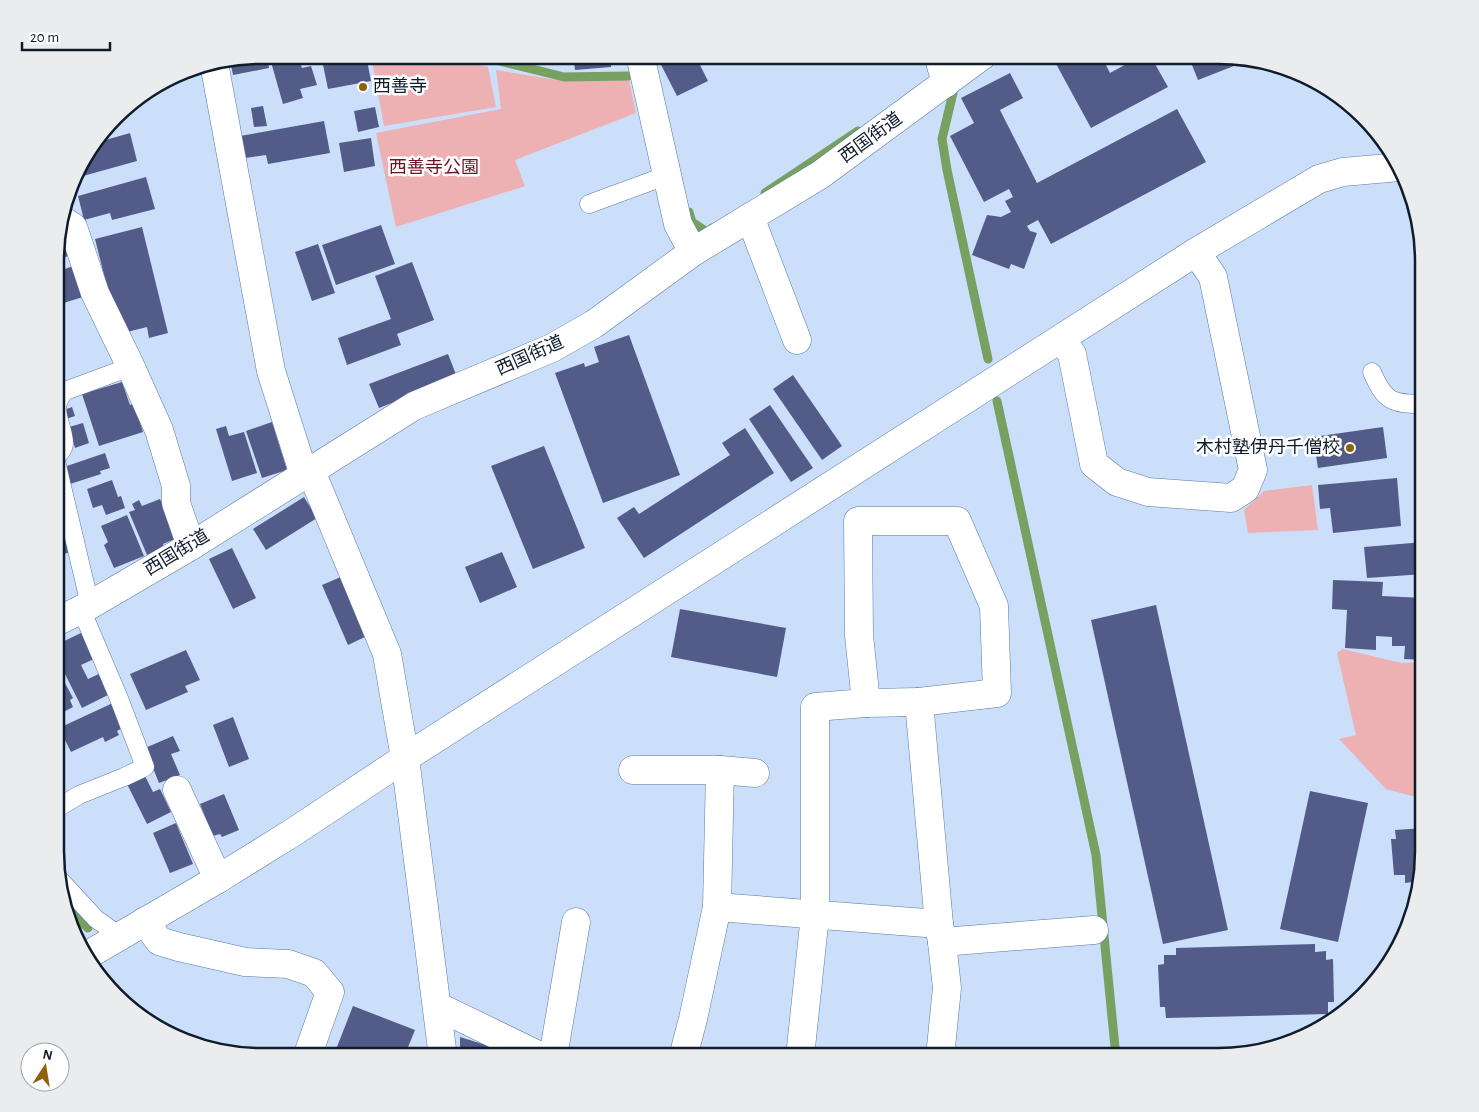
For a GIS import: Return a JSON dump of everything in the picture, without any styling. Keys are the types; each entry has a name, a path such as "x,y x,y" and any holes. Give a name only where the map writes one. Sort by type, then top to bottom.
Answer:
{"street":[{"path":"642,64 678,224 693,252"},
{"path":"941,64 946,83"},
{"name":"西国街道","path":"64,618 191,546 414,406 552,348 594,324 693,252 820,175 971,64"},
{"path":"215,69 271,372 307,473 387,654 405,758 442,1048"},
{"path":"92,953 218,879 292,833 405,758 1196,252 1318,179 1343,172 1392,168"},
{"path":"750,218 797,340"},
{"path":"68,224 73,227 95,293 159,430 176,486 176,504 191,546"},
{"path":"1061,339 1072,354 1094,464 1117,482 1148,492 1231,498 1245,489 1253,470 1213,277 1196,252"},
{"path":"801,1048 815,915 815,707 866,703 919,702 997,693 994,606 957,521 858,521 860,634 866,703"},
{"path":"919,702 940,933 947,988 941,1048"},
{"path":"633,770 720,770 755,773"},
{"path":"685,1048 717,907 720,770"},
{"path":"177,790 218,879"},
{"path":"717,907 815,915 940,933 1094,930"},
{"path":"146,921 159,941 245,962 288,964 314,973 330,992 310,1048"},
{"path":"555,1048 576,922"},
{"path":"437,1006 523,1048"}],"lane":[{"path":"590,204 668,175"},
{"path":"64,392 130,367"},
{"path":"1372,372 1385,396 1396,402 1415,404"},
{"path":"64,500 86,607 145,767 124,778 79,795 64,804"},
{"path":"68,888 96,919 120,936"}],"green space":[{"path":"373,64 476,64 488,67 496,107 384,126"},
{"name":"西善寺公園","path":"496,70 563,81 629,80 636,113 515,160 525,186 396,227 376,133 501,109"},
{"path":"1312,485 1318,530 1248,533 1244,510 1264,491"},
{"path":"1343,649 1401,663 1415,662 1415,796 1386,789 1339,739 1356,735 1337,653"}],"building":[{"path":"268,64 269,68 233,75 231,66"},
{"path":"272,64 301,64 302,68 311,66 317,85 300,89 303,98 283,104"},
{"path":"323,64 368,64 371,81 328,89"},
{"path":"574,64 611,64 611,67 575,70"},
{"path":"661,64 700,64 708,81 677,96"},
{"path":"1056,64 1106,64 1110,73 1126,64 1155,64 1168,87 1091,128"},
{"path":"1192,64 1238,65 1198,80"},
{"path":"1010,73 1023,98 1000,110 1037,183 1177,109 1206,162 1051,244 1038,220 1027,226 1030,231 1037,233 1024,269 1011,264 1009,269 972,255 987,215 1001,217 1011,212 1005,201 1013,197 1009,189 984,202 950,136 974,123 961,98"},
{"path":"263,106 267,126 254,127 251,108"},
{"path":"375,107 379,127 358,132 354,111"},
{"path":"324,121 330,153 268,164 266,155 245,158 240,136"},
{"path":"130,133 137,161 83,176 90,162 105,140"},
{"path":"371,138 375,166 344,172 339,143"},
{"path":"146,177 155,209 112,220 110,213 84,220 78,196"},
{"path":"381,225 395,264 336,285 322,245"},
{"path":"142,227 168,333 149,338 147,327 119,334 95,239"},
{"path":"65,239 71,255 64,258"},
{"path":"318,244 335,293 312,301 295,252"},
{"path":"412,262 434,320 397,334 401,345 347,365 338,338 391,319 375,276"},
{"path":"73,266 83,297 64,303 64,269"},
{"path":"629,335 680,475 603,503 555,373 584,363 585,367 599,362 594,347"},
{"path":"448,354 457,377 379,408 369,384"},
{"path":"793,375 842,446 822,460 773,389"},
{"path":"122,382 130,405 134,404 143,432 99,446 82,394"},
{"path":"770,405 813,468 791,482 749,419"},
{"path":"72,407 75,416 66,419 64,410"},
{"path":"272,422 287,470 262,478 246,431"},
{"path":"83,423 89,443 75,448 69,427"},
{"path":"226,426 229,436 244,432 257,473 232,481 216,429"},
{"name":"木村塾伊丹千僧校","path":"1383,427 1387,458 1318,468 1313,437"},
{"path":"745,428 774,473 644,558 617,518 634,507 639,514 730,455 722,443"},
{"path":"544,446 585,548 533,569 491,466"},
{"path":"105,453 110,468 100,471 101,474 70,484 64,467"},
{"path":"1397,478 1401,526 1333,533 1330,508 1320,509 1318,485"},
{"path":"112,480 118,497 121,496 125,508 106,515 102,505 93,508 87,489"},
{"path":"304,497 317,518 266,550 253,529"},
{"path":"160,499 177,538 163,544 164,548 147,555 129,512 135,510 132,504 139,500 142,506"},
{"path":"127,515 144,556 114,568 104,545 108,542 101,526"},
{"path":"68,533 72,552 64,554 64,534"},
{"path":"1415,543 1415,575 1367,578 1364,547"},
{"path":"232,548 256,598 233,609 209,559"},
{"path":"502,552 517,587 480,603 465,567"},
{"path":"343,576 369,635 348,645 322,585"},
{"path":"1333,580 1383,582 1382,596 1415,598 1415,660 1404,659 1405,646 1392,646 1392,637 1376,636 1376,650 1345,648 1347,610 1332,609"},
{"path":"1156,605 1228,930 1163,944 1091,620"},
{"path":"680,609 786,628 777,677 671,657"},
{"path":"85,631 98,657 81,665 88,679 103,672 114,692 82,708 64,672 64,641"},
{"path":"186,650 200,680 185,686 188,692 146,710 130,674"},
{"path":"64,681 73,698 70,700 73,707 64,712"},
{"path":"115,702 126,726 117,731 119,735 105,742 103,737 71,752 64,738 64,726"},
{"path":"233,717 249,759 229,767 213,725"},
{"path":"173,736 180,751 171,754 180,775 159,783 145,748"},
{"path":"145,776 153,792 160,789 171,812 147,824 127,784"},
{"path":"1310,791 1368,803 1338,942 1280,929"},
{"path":"224,794 239,830 222,837 220,834 213,836 200,804"},
{"path":"176,823 193,864 170,873 153,833"},
{"path":"1415,829 1413,882 1405,883 1405,875 1394,875 1391,839 1396,839 1395,830"},
{"path":"1315,944 1315,952 1326,951 1326,960 1333,959 1334,1002 1328,1002 1328,1014 1166,1018 1165,1007 1160,1007 1158,965 1164,964 1164,955 1176,955 1176,948"},
{"path":"353,1006 415,1030 408,1048 337,1048"},
{"path":"460,1037 489,1046 488,1048 460,1048"}],"waterway":[{"path":"512,64 564,77 628,76"},
{"path":"953,93 942,139 988,359"},
{"path":"765,193 858,131"},
{"path":"689,212 692,222 707,232 712,228"},
{"path":"997,401 1096,855 1115,1048"},
{"path":"74,915 88,928"}],"place":[{"name":"西善寺","path":"363,87"},
{"name":"木村塾伊丹千僧校","path":"1350,448"}]}
